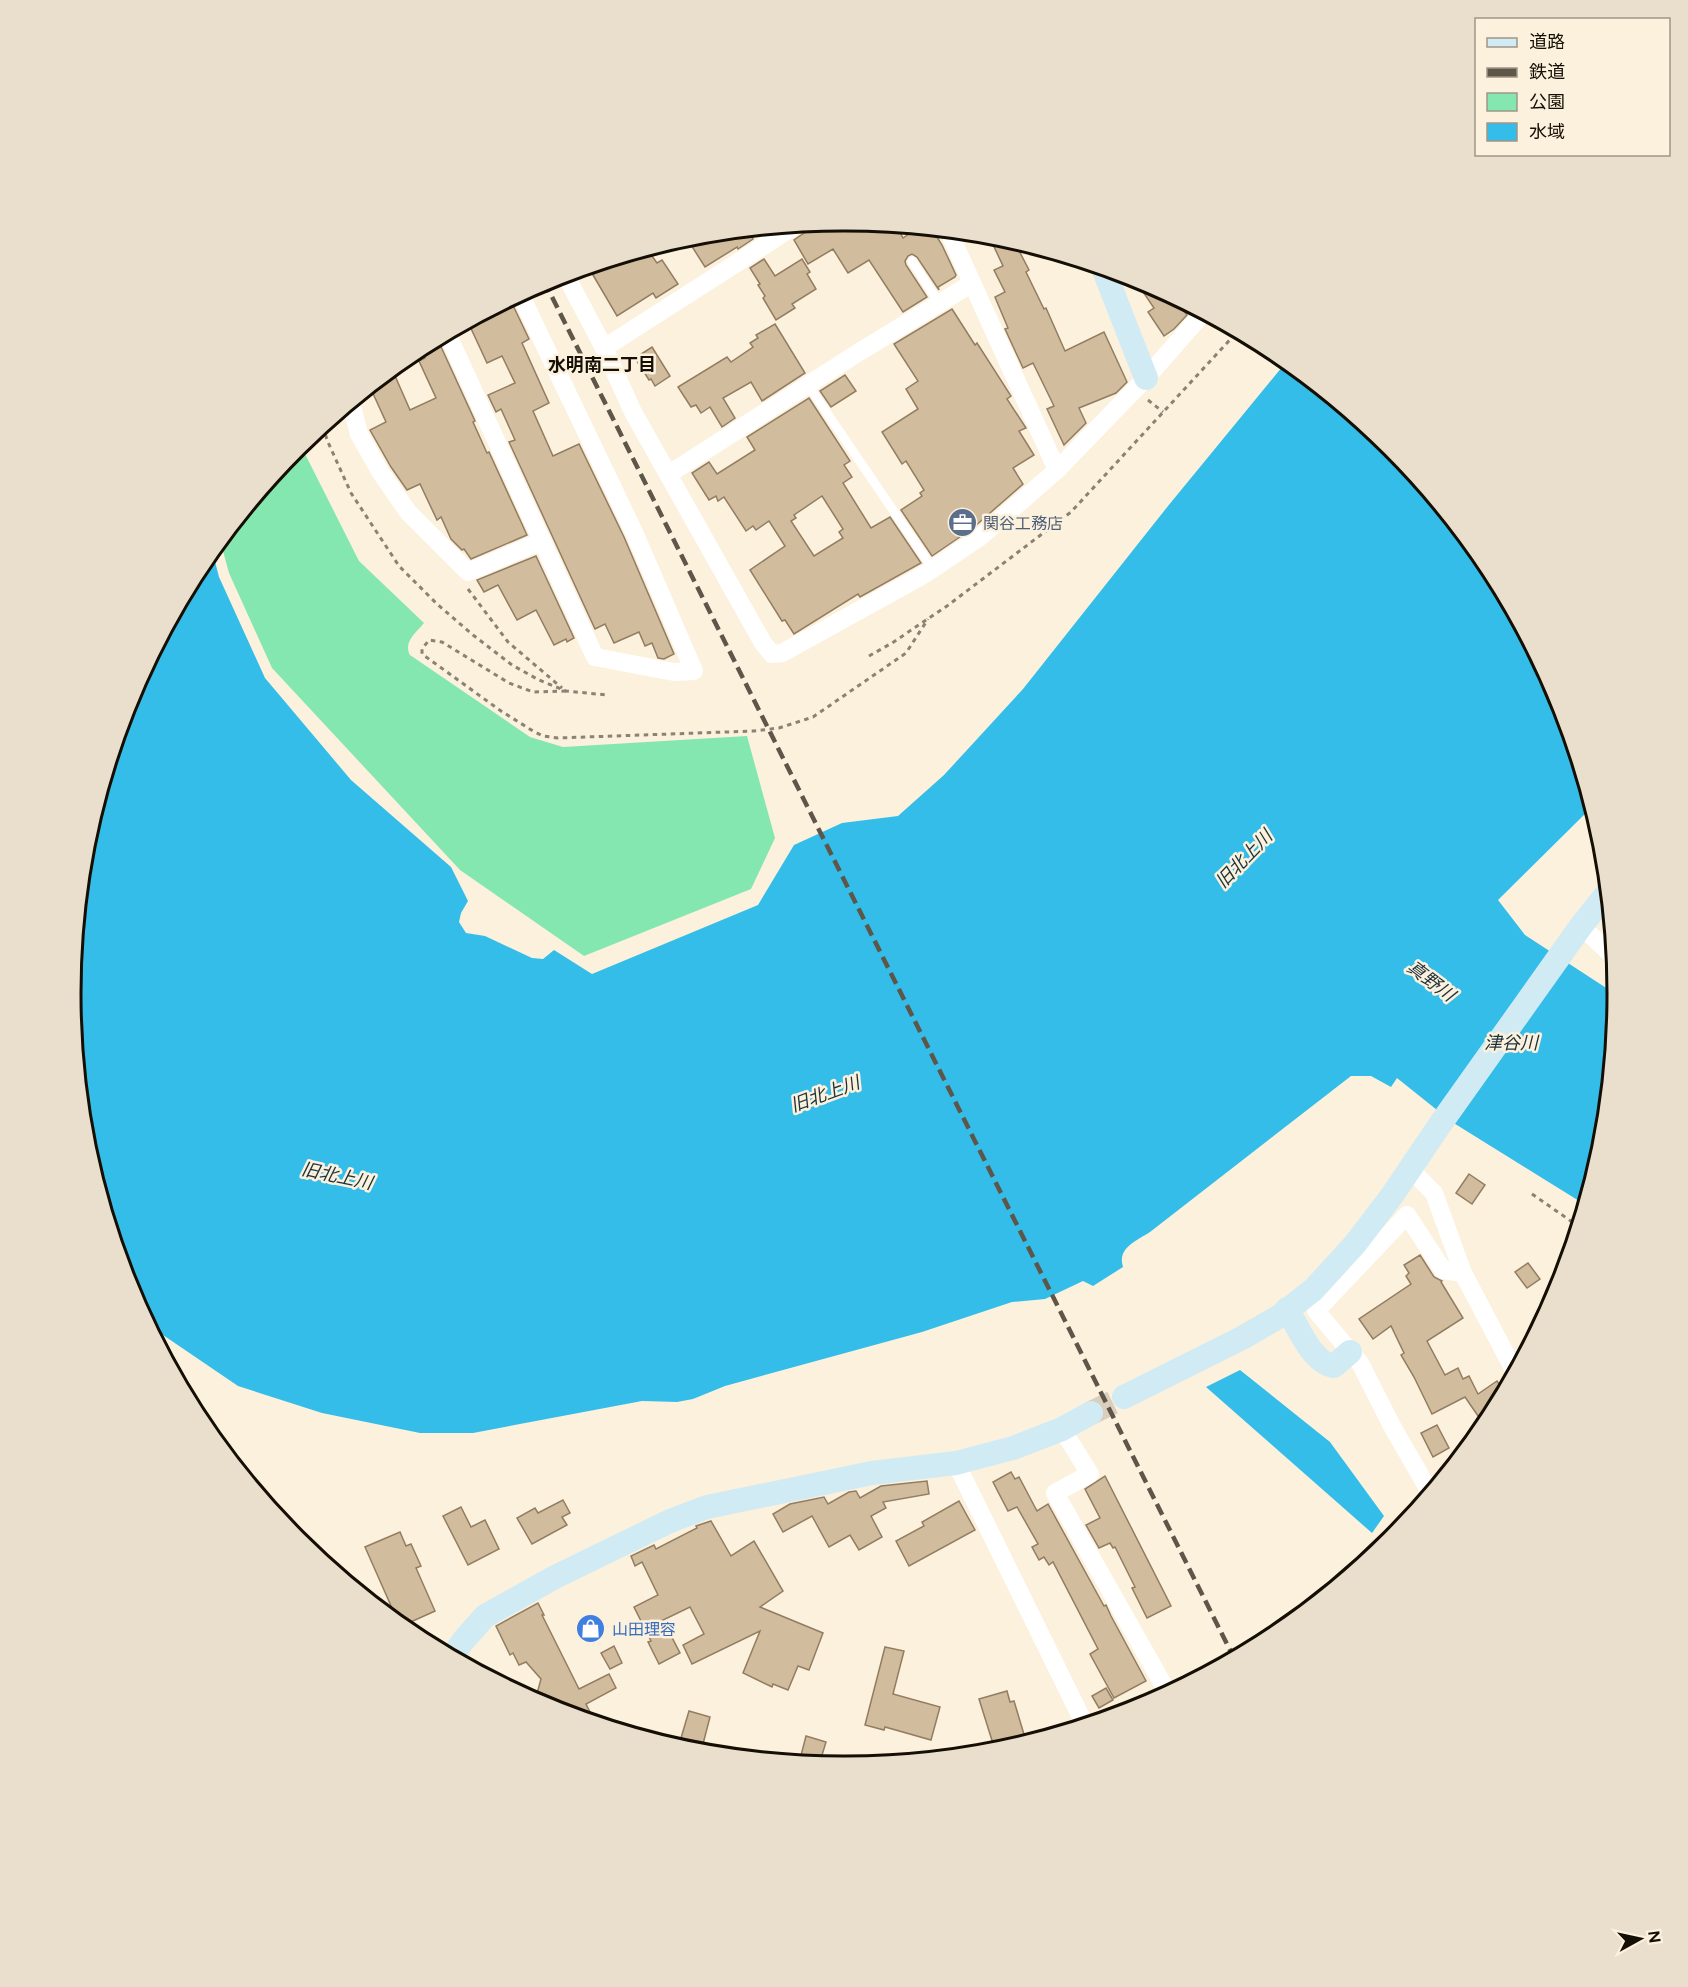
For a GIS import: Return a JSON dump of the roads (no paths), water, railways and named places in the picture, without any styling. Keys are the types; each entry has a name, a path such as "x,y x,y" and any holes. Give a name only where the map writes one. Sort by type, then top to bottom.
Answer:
{"street":[{"path":"604,348 782,233"},
{"path":"952,238 1057,471"},
{"path":"1107,278 1146,378"},
{"path":"569,282 604,348 633,412 763,643 772,654 782,653 933,569 980,537 1057,471 1146,378 1198,318"},
{"path":"669,474 971,284"},
{"path":"450,341 595,657 674,672 694,671 634,532 524,302"},
{"path":"353,410 359,434 381,473 408,512 468,572 542,541"},
{"path":"1124,1397 1242,1338 1287,1310 1314,1289 1355,1244 1601,901"},
{"path":"1581,926 1605,949"},
{"path":"1410,1169 1434,1193 1462,1272 1511,1364"},
{"path":"1427,1486 1393,1428 1360,1363 1316,1311 1407,1215 1443,1269 1462,1272"},
{"path":"1287,1310 1315,1355 1327,1365 1334,1366 1350,1352"},
{"path":"456,1651 485,1616 555,1577 670,1521 707,1508 872,1473 956,1463 1013,1448 1062,1429 1092,1413"},
{"path":"1062,1429 1090,1474 1055,1493 1164,1686"},
{"path":"956,1463 1082,1718"}],"lane":[{"path":"912,261 939,303"},
{"path":"808,385 933,569"}],"water":[{"path":"1281,368 1347,420 1418,490 1449,529 1505,612 1549,702 1567,748 1585,814 1498,900 1525,935 1607,988 1600,1093 1592,1142 1578,1200 1452,1122 1397,1078 1391,1087 1371,1076 1351,1076 1129,1246 1123,1255 1123,1267 1093,1286 1083,1281 1045,1299 1012,1302 922,1332 725,1386 693,1399 677,1402 642,1401 473,1433 420,1433 322,1413 238,1386 161,1332 121,1239 96,1142 83,1043 81,994 83,944 96,845 121,748 160,656 183,612 215,563 219,577 265,678 351,780 451,867 468,901 459,922 466,933 485,936 532,958 543,959 554,950 592,974 758,905 794,845 842,823 898,816 944,775 1023,689"},
{"path":"1240,1370 1330,1442 1384,1516 1372,1533 1206,1387"}],"tunnel":[{"path":"1091,1413 1124,1397"}],"railway":[{"path":"549,290 1230,1651"}],"place":[{"name":"関谷工務店","path":"962,523"},
{"name":"山田理容","path":"591,1629"}],"district":[{"name":"水明南二丁目","path":"602,365"}],"water label":[{"name":"旧北上川","path":"1244,859"},
{"name":"真野川","path":"1431,981"},
{"name":"津谷川","path":"1511,1043"},
{"name":"旧北上川","path":"825,1094"},
{"name":"旧北上川","path":"337,1176"}]}
